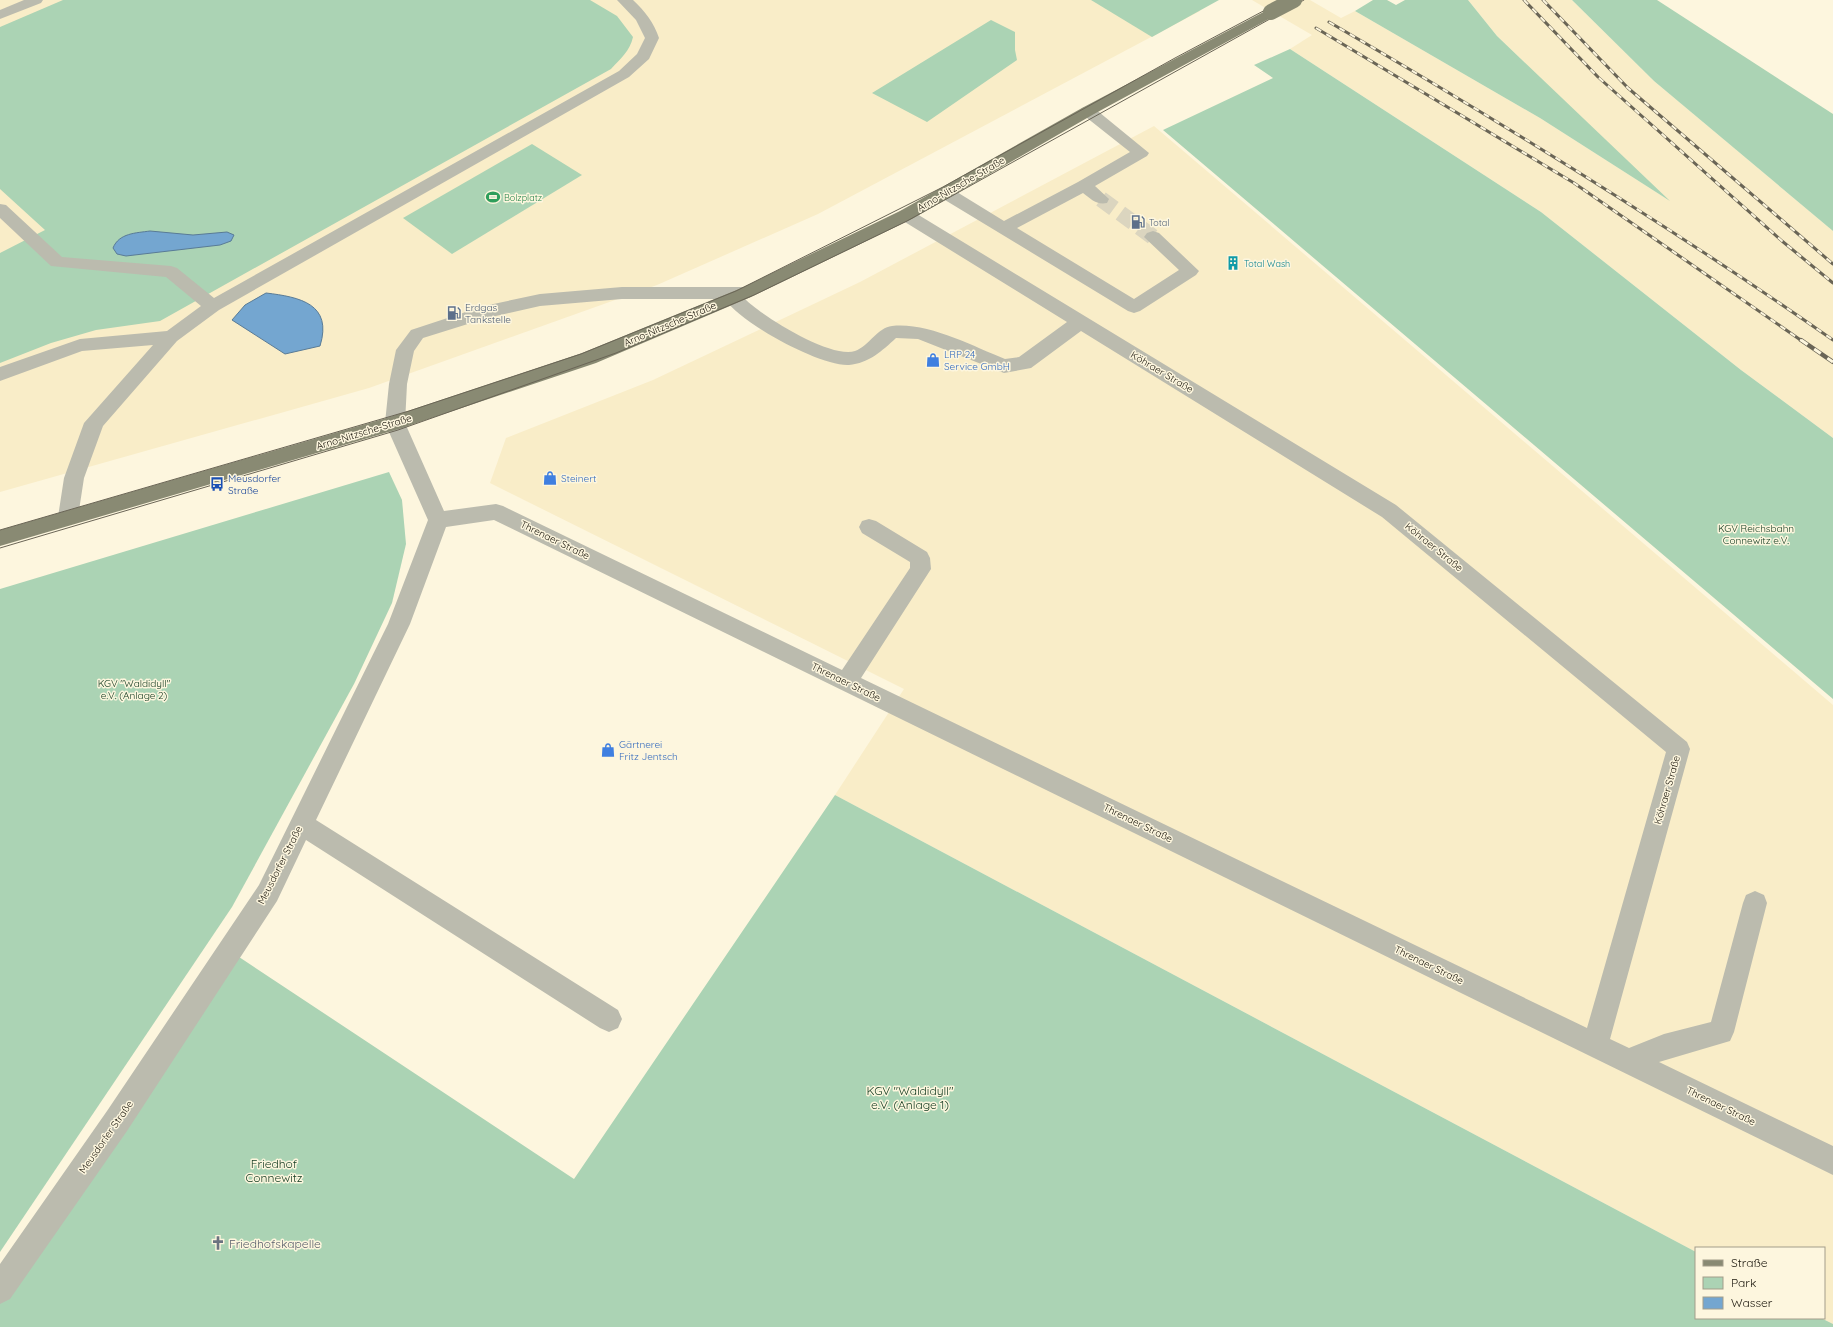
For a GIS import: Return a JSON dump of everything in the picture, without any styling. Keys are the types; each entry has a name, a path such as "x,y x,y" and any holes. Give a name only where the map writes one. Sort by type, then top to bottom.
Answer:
{"main road":[{"name":"Arno-Nitzsche-Straße","path":"0,538 395,423 589,358 739,295 906,215 1088,111 1294,0"}],"street":[{"path":"0,15 36,0"},
{"path":"68,517 74,478 94,423 170,337 213,306 624,74 644,56 652,38 648,26 636,9 624,0"},
{"path":"1004,228 1084,186 1141,153 1088,111"},
{"path":"1084,186 1102,199"},
{"path":"946,193 1134,307 1190,271 1152,237"},
{"path":"0,209 57,262 171,272 213,306"},
{"name":"Köhraer Straße","path":"906,215 1390,511 1679,749 1595,1045"},
{"path":"438,520 395,423 398,384 405,350 417,334 484,312 540,300 622,293 739,295 754,315 776,330 818,351 840,358 860,356 875,347 892,332 920,333 1004,366 1024,363 1080,322"},
{"path":"0,374 80,345 170,337"},
{"name":"Threnaer Straße","path":"438,520 496,512 1630,1061 1833,1161"},
{"name":"Meusdorfer Straße","path":"0,1289 117,1122 264,899 399,624 438,520"},
{"path":"846,682 921,569 920,558 869,527"},
{"path":"301,824 609,1019"},
{"path":"1630,1061 1664,1047 1722,1032 1754,903"}],"shaded area":[{"path":"0,0 1182,0 1200,11 818,214 657,285 369,388 0,492"},
{"path":"1252,0 1310,0 1341,18 1355,11 1540,118 1667,199 1497,36 1468,0 1572,0 1654,81 1833,231 1833,438 1741,370 1541,212 1290,49 1312,35"},
{"path":"1154,126 1833,705 1833,1324 1823,1319 1825,1319 1825,1247 1695,1247 1695,1251 835,795 904,689 490,483 506,438 653,380 860,282"}],"green space":[{"path":"63,0 590,0 617,16 633,37 627,51 611,69 160,321 96,330 51,343 0,363 0,253 45,230 0,189 0,27"},
{"path":"1091,0 1219,0 1152,37"},
{"path":"1373,0 1387,0 1396,5 1405,0 1468,0 1497,36 1670,201 1540,118 1355,11"},
{"path":"1572,0 1657,0 1833,114 1833,231 1654,81"},
{"path":"991,20 1015,32 1015,50 1017,60 927,122 872,93"},
{"name":"KGV Reichsbahn Connewitz e.V.","path":"1290,49 1541,212 1741,370 1833,438 1833,699 1163,130 1273,78 1254,65"},
{"name":"Bolzplatz","path":"532,144 582,175 452,254 403,218"},
{"name":"KGV \"Waldidyll\" e.V. (Anlage 2)","path":"389,472 402,500 406,544 392,603 354,684 232,907 0,1252 0,589"},
{"name":"KGV \"Waldidyll\" e.V. (Anlage 1)","path":"835,795 1695,1251 1695,1319 1823,1319 1833,1324 1833,1327 0,1327 0,1289 230,951 574,1179"}],"water":[{"path":"150,231 193,235 227,232 234,235 231,241 220,245 126,256 117,254 113,248 119,239 134,233"},
{"path":"266,293 291,297 311,305 318,312 322,321 323,332 320,346 285,354 232,320 245,305"}],"tunnel":[{"path":"1101,199 1153,237"}],"tram line":[{"path":"0,530 409,411 581,354 736,291 943,187 1175,58 1284,0"},
{"path":"0,548 398,430 616,353 754,295 907,221 1304,0"}],"railway":[{"path":"1524,0 1598,77 1782,241 1833,283"},
{"path":"1543,0 1628,88 1833,264"},
{"path":"1329,22 1584,176 1710,256 1833,340"},
{"path":"1316,28 1574,183 1802,341"},
{"path":"1801,340 1833,362"}],"place":[{"name":"Bolzplatz","path":"493,197"},
{"name":"Total","path":"1138,222"},
{"name":"Total Wash","path":"1233,263"},
{"name":"Erdgas Tankstelle","path":"454,313"},
{"name":"LRP 24 Service GmbH","path":"933,360"},
{"name":"Steinert","path":"550,478"},
{"name":"Meusdorfer Straße","path":"217,484"},
{"name":"Gärtnerei Fritz Jentsch","path":"608,750"},
{"name":"Friedhofskapelle","path":"218,1243"}],"park label":[{"name":"Friedhof Connewitz","path":"274,1170"}]}
